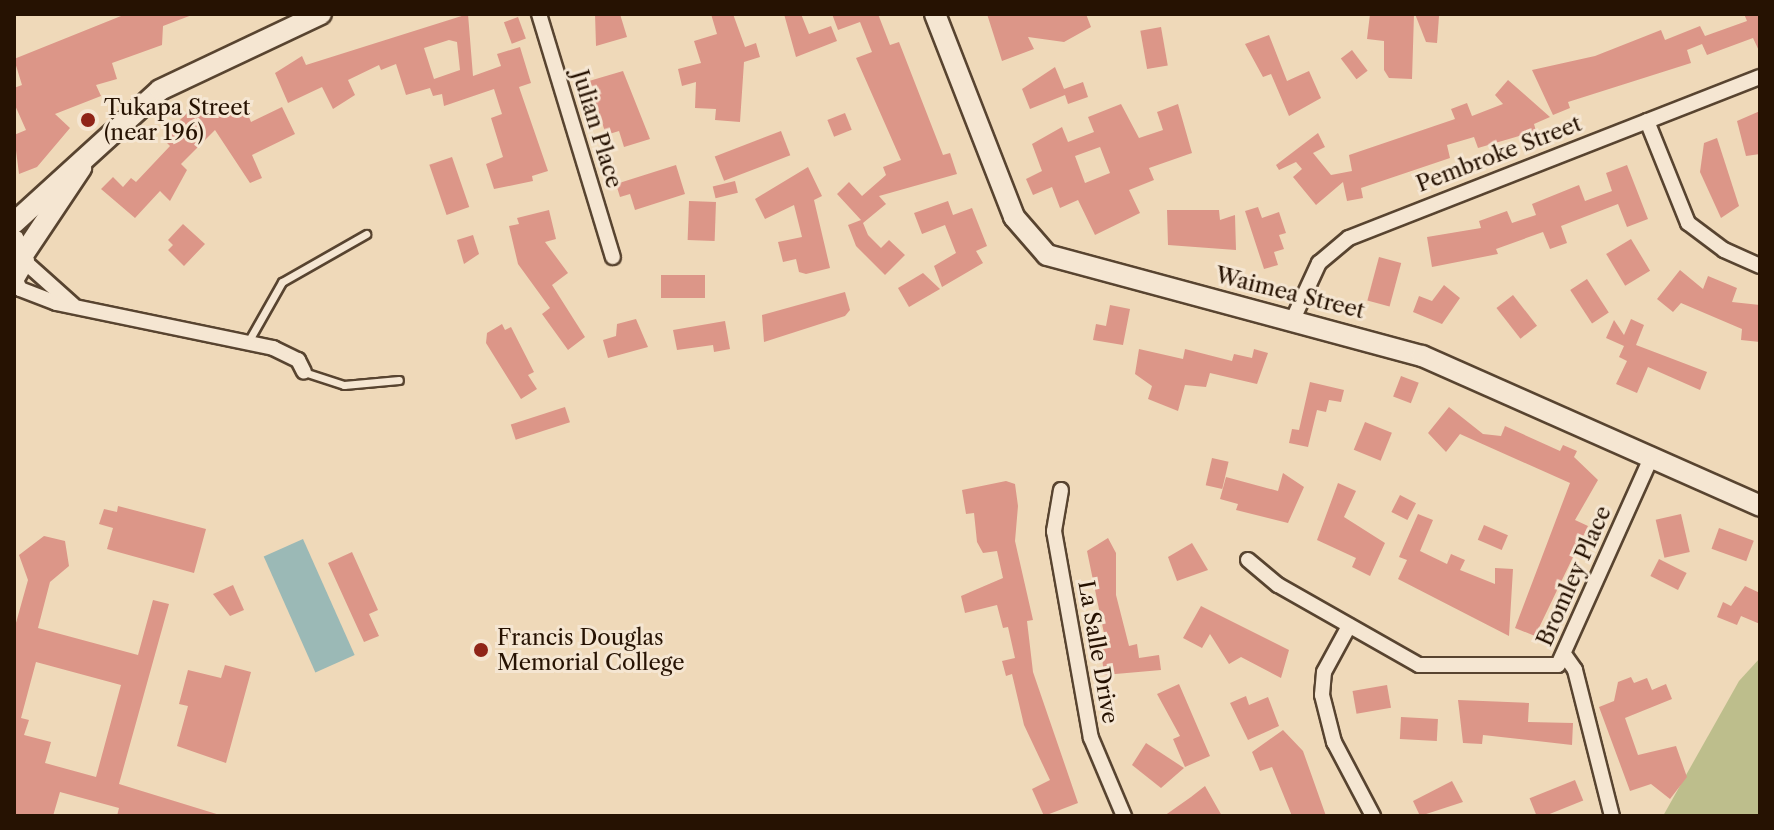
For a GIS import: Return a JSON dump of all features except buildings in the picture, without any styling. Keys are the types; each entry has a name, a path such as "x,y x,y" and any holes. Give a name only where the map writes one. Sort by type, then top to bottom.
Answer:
{"main road":[{"path":"14,223 83,164 160,90 321,14"},
{"name":"Waimea Street","path":"935,14 1014,217 1034,246 1063,262 1294,317 1422,356 1760,506"},
{"path":"18,262 83,164"}],"street":[{"name":"Julian Place","path":"539,14 613,257"},
{"name":"Pembroke Street","path":"1294,317 1319,263 1349,238 1760,77"},
{"path":"1647,121 1688,223 1724,250 1760,266"},
{"path":"18,262 73,305 248,342 292,355 304,372"},
{"name":"Bromley Place","path":"1248,560 1349,626 1419,665 1545,668 1566,657 1651,458"},
{"name":"La Salle Drive","path":"1061,490 1054,531 1091,738 1124,816"},
{"path":"1349,626 1324,672 1322,695 1334,742 1373,816"},
{"path":"1566,657 1575,670 1612,816"}],"lane":[{"path":"248,342 282,282 366,234"},
{"path":"304,372 344,385 399,380"}],"green space":[{"path":"1760,658 1760,816 1663,816 1739,681"}],"water":[{"path":"303,539 355,655 315,673 264,556"}],"place":[{"name":"Tukapa Street (near 196)","path":"88,120"},
{"name":"Francis Douglas Memorial College","path":"481,650"}]}
